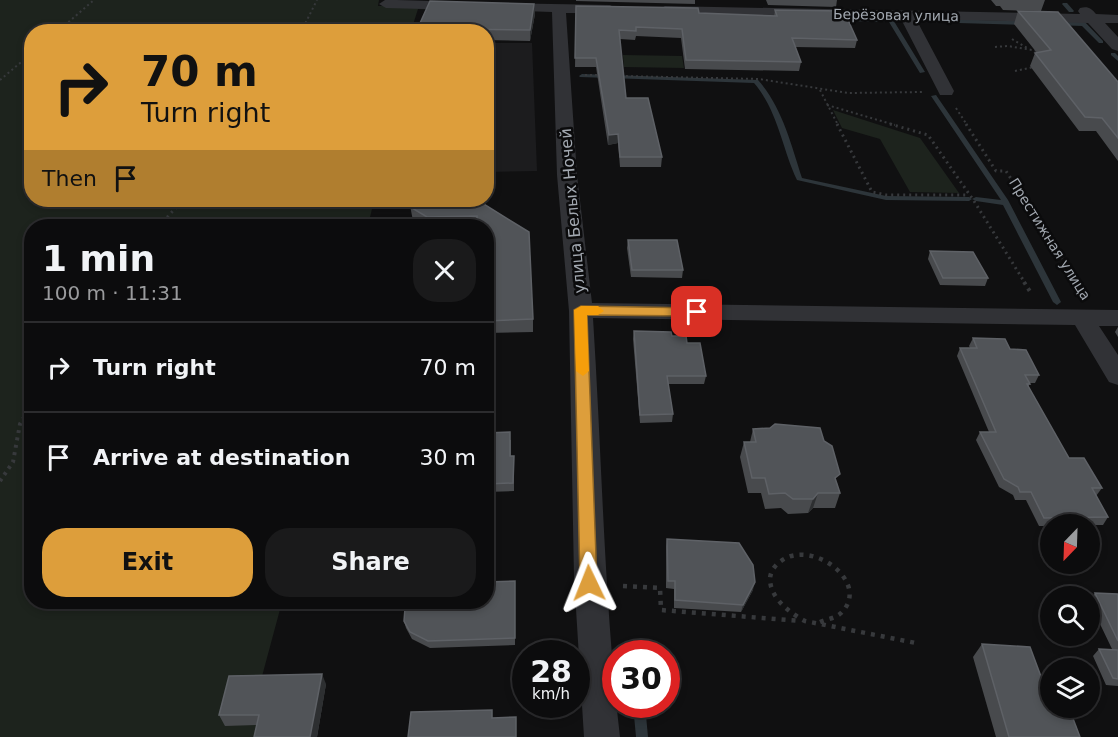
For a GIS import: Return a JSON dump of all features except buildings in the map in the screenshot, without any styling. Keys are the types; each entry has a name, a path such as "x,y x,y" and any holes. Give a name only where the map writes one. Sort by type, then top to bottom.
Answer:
{"street":[{"path":"1074,0 1118,46"},
{"path":"386,4 624,10"},
{"name":"улица Белых Ночей","path":"559,8 569,199 581,310 594,676 602,737"},
{"name":"Берёзовая улица","path":"646,10 1118,19"},
{"path":"906,15 946,91"},
{"path":"581,310 1118,318"},
{"name":"Престижная улица","path":"1082,317 1118,376"}],"path":[{"path":"66,24 94,0"},
{"path":"305,24 317,0"},
{"path":"995,47 1008,46 1044,52"},
{"path":"0,80 24,60"},
{"path":"1015,71 1039,67"},
{"path":"561,74 607,75"},
{"path":"619,75 759,80 819,90 860,93 927,91"},
{"path":"819,90 872,192 886,195 970,195"},
{"name":"Престижная улица","path":"946,91 996,171 1006,171 1092,306 1082,317"},
{"path":"827,105 928,135 970,195 1045,317"},
{"path":"165,219 177,207"},
{"path":"0,481 13,462 20,424 24,417"},
{"path":"805,621 790,614 779,604 772,591 770,579 774,568 782,559 808,554 822,558 835,566 850,589 850,602 844,613 834,620 820,622"},
{"path":"627,586 660,588 661,610 820,622 916,643"}],"shaded area":[{"path":"0,0 379,0 378,6 432,6 435,10 418,9 413,24 24,24 24,207 372,207 370,219 24,219 24,609 280,609 261,680 261,737 0,737"},
{"path":"494,43 532,43 537,171 494,172"},
{"path":"623,55 682,56 684,68 624,67"},
{"path":"833,110 920,138 959,193 910,192 880,139 842,128"}],"waterway":[{"path":"1065,4 1071,11"},
{"path":"844,19 890,20"},
{"path":"890,19 922,72"},
{"path":"924,20 1026,23"},
{"path":"1081,21 1084,24"},
{"path":"1055,23 1084,24"},
{"path":"1084,24 1101,42"},
{"path":"1113,54 1118,59"},
{"path":"582,76 756,81 776,114 799,179 886,198 969,199"},
{"path":"934,96 1004,200 1057,302"},
{"path":"976,199 1005,203"},
{"path":"640,718 642,737"}],"slow traffic":[{"path":"583,371 581,310 598,311"}],"route":[{"path":"589,583 581,310 697,312"}]}
